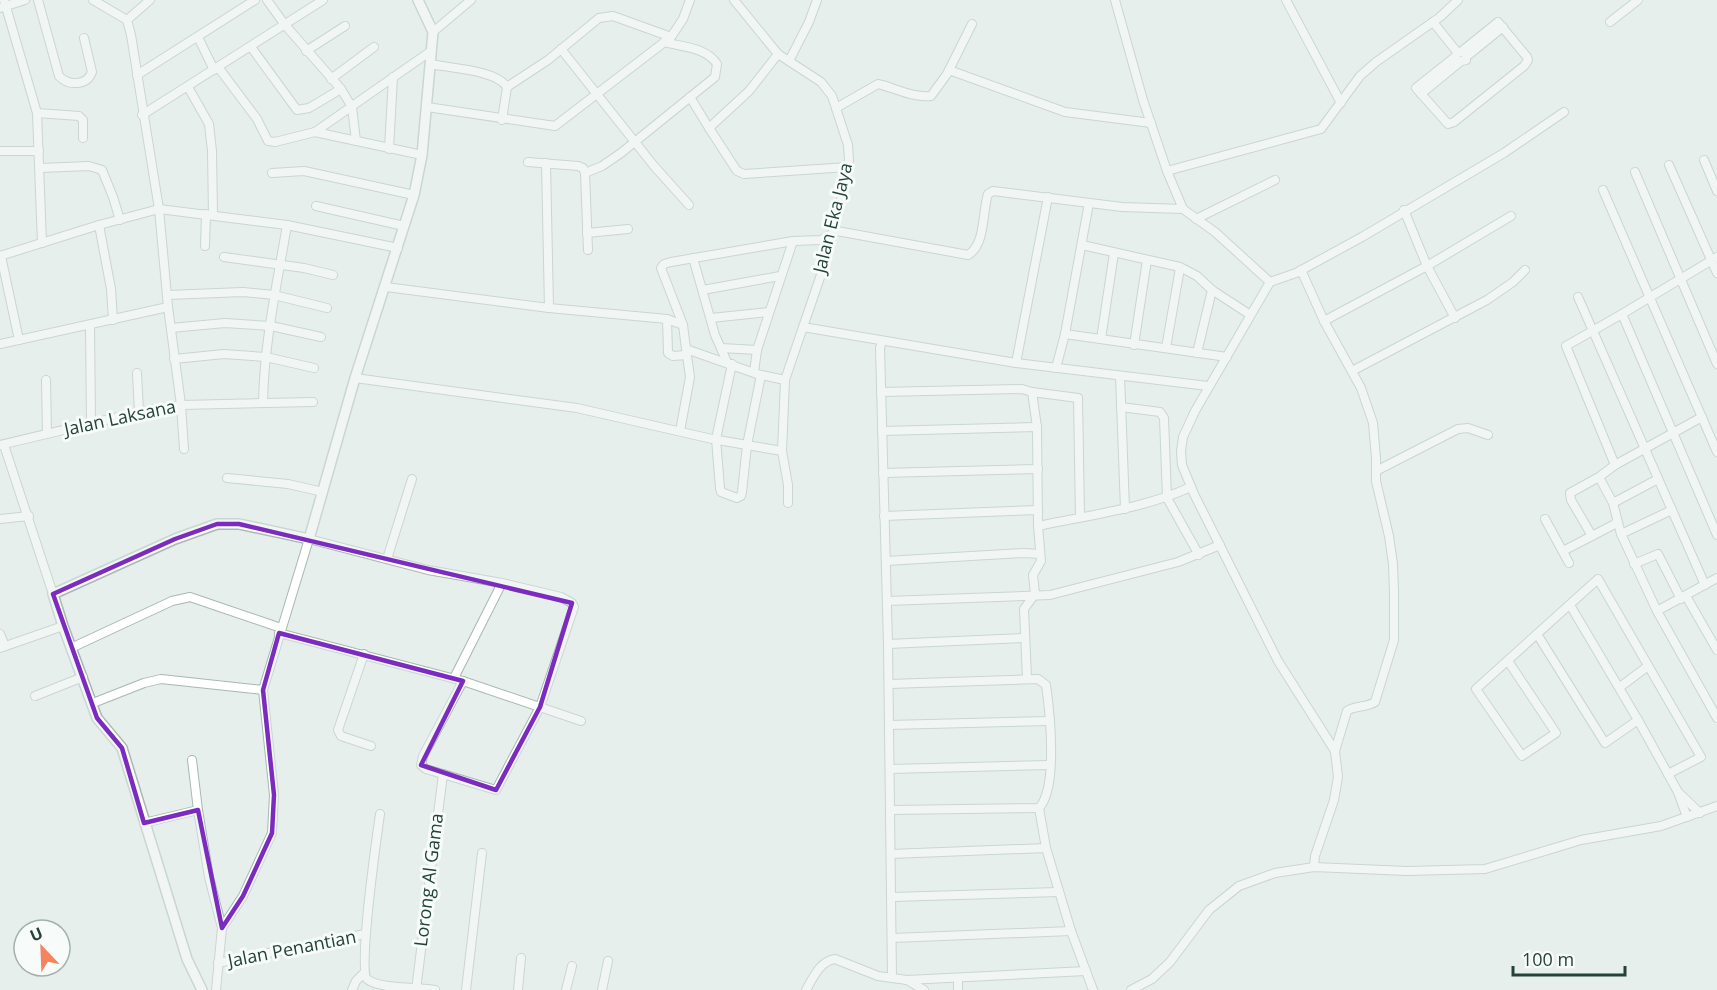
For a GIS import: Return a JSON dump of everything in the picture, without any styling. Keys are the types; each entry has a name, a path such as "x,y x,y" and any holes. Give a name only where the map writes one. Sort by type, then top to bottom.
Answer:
{"street":[{"path":"25,0 4,4 37,113 42,243"},
{"path":"38,0 59,76 65,82 72,83 91,77 92,72 84,38"},
{"path":"93,0 127,20 159,209 184,449"},
{"path":"127,20 150,0"},
{"path":"137,75 255,0"},
{"path":"267,0 306,51 341,89 352,107 356,141"},
{"path":"142,115 323,0"},
{"path":"222,928 243,896 272,833 274,795 263,690 355,378 414,195 422,155 433,33 418,0"},
{"path":"433,33 471,0"},
{"path":"427,107 502,120 555,126 668,40 683,19 690,0"},
{"name":"Jalan Eka Jaya","path":"734,0 778,54 821,82 832,96 848,145 848,167 825,263 785,380 782,451 788,485 788,503"},
{"path":"789,61 809,22 817,0"},
{"path":"1115,0 1150,123 1183,209 1215,232 1270,282"},
{"path":"1287,0 1341,102"},
{"path":"1167,171 1314,132 1325,125 1360,76 1433,22 1458,0"},
{"path":"1610,22 1638,0"},
{"path":"507,87 561,49 598,18 606,15 613,15 668,40 709,54 717,64 715,77 602,166 585,173"},
{"path":"1433,22 1460,56"},
{"path":"1498,22 1527,57 1527,63 1451,124 1445,123 1416,88 1460,56 1498,22"},
{"path":"836,108 878,84 903,93 931,96 949,70 972,24"},
{"path":"306,51 345,26"},
{"path":"198,37 216,68 258,119 268,141 275,142 315,132 431,51"},
{"path":"251,46 297,110 309,108 341,89"},
{"path":"331,79 374,47"},
{"path":"561,49 689,205"},
{"path":"709,128 749,91 778,54"},
{"path":"430,64 491,76 503,81 507,87 502,120"},
{"path":"949,70 1065,112 1150,123"},
{"path":"389,149 393,78"},
{"path":"188,87 209,124 213,160 210,215 205,246"},
{"path":"690,97 737,171 744,174 848,167"},
{"path":"1335,751 1278,661 1191,487 1182,465 1180,451 1184,436 1208,386 1270,282 1301,270 1362,237 1404,210 1504,153 1564,112"},
{"path":"37,113 79,116 83,120 83,138"},
{"path":"315,132 422,155"},
{"path":"0,151 39,151"},
{"path":"1704,160 1717,190"},
{"path":"528,162 583,168 588,250"},
{"path":"546,163 549,308"},
{"path":"1669,165 1714,259 1717,273"},
{"path":"40,168 89,166 102,170 120,220"},
{"path":"273,173 304,171 414,195"},
{"path":"1635,172 1717,364"},
{"path":"1196,219 1275,180"},
{"path":"1603,190 1717,452"},
{"path":"680,431 690,377 683,325 661,268 663,264 793,241 821,240 833,232 968,255 977,247 988,194 993,191 1122,207 1183,209"},
{"path":"1016,363 1047,197"},
{"path":"1056,368 1065,334 1089,203"},
{"path":"316,206 404,226"},
{"path":"19,340 1,256 159,209 287,225 398,248"},
{"path":"1404,210 1428,266 1455,318"},
{"path":"1324,321 1428,266 1511,216"},
{"path":"99,225 111,289 113,320"},
{"path":"263,403 274,295 287,225"},
{"path":"587,233 628,229"},
{"path":"693,258 721,348 729,363 716,439 721,492 737,498 742,492 757,373 757,350 793,241"},
{"path":"1082,245 1180,268 1197,276 1212,290 1249,314"},
{"path":"1101,339 1114,253"},
{"path":"224,257 333,275"},
{"path":"1615,465 1566,346 1714,259"},
{"path":"1134,345 1147,260"},
{"path":"1166,348 1180,268"},
{"path":"1301,270 1324,321 1368,405 1373,423 1378,494 1394,564 1394,640 1375,702 1367,706 1350,708 1347,711 1335,751 1338,777 1334,800 1315,856 1314,867"},
{"path":"1352,371 1487,300 1513,282 1525,270"},
{"path":"703,290 780,276"},
{"path":"386,286 549,308 667,319 683,325"},
{"path":"1197,353 1212,290"},
{"path":"168,295 243,292 274,295 327,308"},
{"path":"1578,297 1705,585"},
{"path":"0,344 168,307"},
{"path":"711,318 769,312"},
{"path":"1622,314 1717,535"},
{"path":"667,319 668,353 673,356 686,352 785,380"},
{"path":"171,328 225,323 271,326 321,337"},
{"path":"90,325 91,423"},
{"path":"803,327 1016,363 1208,386"},
{"path":"1065,334 1227,357"},
{"path":"882,341 880,348 889,684 892,978"},
{"path":"721,348 757,350"},
{"path":"174,359 224,354 266,357 314,368"},
{"path":"137,373 139,412"},
{"path":"1120,376 1125,509"},
{"path":"355,378 577,408 716,439 782,451"},
{"path":"46,380 46,434"},
{"path":"881,392 1022,389 1078,398 1080,517"},
{"path":"1027,678 1024,609 1036,592 1033,575 1040,564 1037,427 1032,392"},
{"name":"Jalan Laksana","path":"2,445 139,412 181,405 313,402"},
{"path":"1121,407 1160,412 1164,418 1167,498 1198,555"},
{"path":"1592,536 1571,500 1570,493 1615,465 1702,417"},
{"path":"882,431 1037,427"},
{"path":"1376,471 1458,429 1468,428 1488,435"},
{"path":"2,445 71,648 101,723 122,748 187,959 202,990"},
{"path":"883,473 1038,469"},
{"path":"1599,477 1614,503 1621,534 1657,611 1717,718"},
{"path":"227,478 288,484 323,492"},
{"path":"387,559 412,479"},
{"path":"1614,503 1659,479"},
{"path":"1038,526 1125,509 1167,498 1191,487"},
{"path":"884,516 1038,510"},
{"path":"1621,534 1672,510"},
{"path":"0,519 28,516"},
{"path":"1545,519 1569,563"},
{"path":"1563,551 1617,521"},
{"path":"53,594 175,539 217,524 239,524 309,539 428,570 502,583 570,601 574,607 540,706 497,789 426,769 421,765 421,760 464,681"},
{"path":"887,602 1050,595 1147,571 1198,555 1220,545"},
{"path":"886,561 1017,553 1040,554"},
{"path":"1634,564 1658,554 1717,650"},
{"path":"1508,661 1556,733 1522,756 1476,689 1598,579 1701,757 1668,774"},
{"path":"1657,611 1716,580"},
{"path":"454,678 502,583"},
{"path":"71,648 172,601 190,597 316,644 454,678 581,721"},
{"path":"1570,605 1620,687 1678,792 1687,817"},
{"path":"0,634 3,647 63,626"},
{"path":"1537,634 1605,743 1638,720"},
{"path":"888,644 1024,638"},
{"path":"364,654 338,730 341,736 371,746"},
{"path":"1620,687 1648,666"},
{"path":"35,696 83,677"},
{"path":"889,684 1038,678 1046,685 1050,721 1050,765 1047,798 1039,808 1046,848 1071,931 1093,990"},
{"path":"93,703 144,683 161,679 263,690"},
{"path":"889,725 1050,721"},
{"path":"192,760 209,877 222,928 216,990"},
{"path":"890,769 1050,765"},
{"name":"Lorong Al Gama","path":"416,988 443,774"},
{"path":"1678,792 1700,813"},
{"path":"1131,990 1152,980 1170,962 1209,910 1239,886 1275,873 1314,867 1407,871 1485,868 1581,840 1661,826 1717,806"},
{"path":"890,810 1039,808"},
{"path":"144,823 198,810"},
{"path":"352,990 356,981 363,974 365,934 380,814"},
{"path":"891,854 1046,848"},
{"path":"466,990 482,853"},
{"path":"892,897 1059,891"},
{"path":"892,938 1071,931"},
{"name":"Jalan Penantian","path":"218,963 365,934"},
{"path":"518,990 521,958"},
{"path":"806,990 822,964 835,959 878,976 907,980 1086,971"},
{"path":"602,990 608,961"},
{"path":"566,990 572,966"},
{"path":"363,974 377,984 435,990"},
{"path":"958,978 958,990"},
{"path":"907,980 924,990"}],"highlighted area":[{"path":"217,524 239,524 572,603 540,707 496,790 421,765 463,681 279,633 263,690 274,795 272,833 243,896 222,928 198,810 144,823 122,748 97,718 53,594 175,539"}]}
